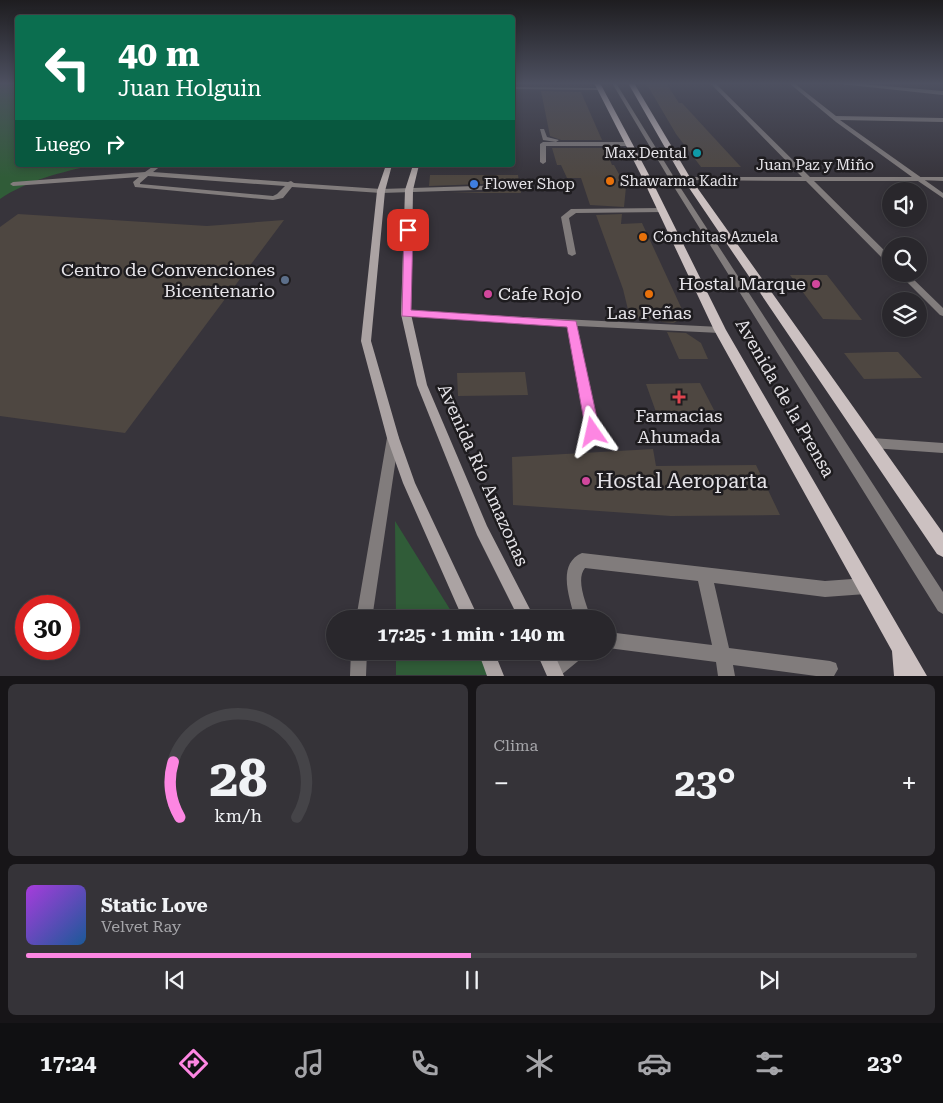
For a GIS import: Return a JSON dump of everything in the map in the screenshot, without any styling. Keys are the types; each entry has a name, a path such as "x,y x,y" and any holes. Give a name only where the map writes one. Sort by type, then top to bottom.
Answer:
{"main road":[{"name":"Avenida de la Prensa","path":"613,115 720,330 917,676"},
{"name":"Avenida de la Prensa","path":"649,115 687,179 943,548"},
{"path":"389,167 381,191 366,341 393,438 409,483 467,610"},
{"name":"Avenida Río Amazonas","path":"415,167 409,190 406,314 422,385 482,530 522,610"},
{"path":"899,644 905,676"},
{"path":"490,660 496,676"},
{"path":"548,660 555,673"}],"street":[{"path":"633,115 677,187 943,606"},
{"path":"744,115 882,253"},
{"path":"831,115 943,196"},
{"path":"835,118 943,120"},
{"path":"542,130 545,139 549,140 628,143"},
{"path":"543,162 543,144 628,143"},
{"path":"157,167 136,182 137,186 274,198 280,196 291,183"},
{"path":"13,184 148,174 381,191 508,187"},
{"name":"Juan Paz y Miño","path":"687,179 943,179"},
{"path":"572,254 565,217 574,211 662,210"},
{"path":"911,282 943,313"},
{"path":"406,314 720,330"},
{"path":"572,323 593,432"},
{"path":"365,610 393,438"},
{"path":"872,444 943,448"},
{"path":"581,610 573,576 576,564 582,560 825,589 866,586"},
{"path":"704,574 727,676"},
{"path":"616,641 830,669"},
{"path":"358,676 359,660"},
{"path":"555,673 568,660"}],"green space":[{"path":"0,115 15,115 15,167 86,167 34,182 0,199"},
{"path":"395,521 450,610 396,610"},
{"path":"396,660 482,660 492,675 396,675"}],"building":[{"path":"546,115 591,115 602,140 561,140 550,136"},
{"path":"665,115 693,115 741,167 701,167 676,134"},
{"path":"552,148 605,148 612,165 614,165 626,187 624,207 590,205 581,178 567,178 561,165 557,165"},
{"name":"Flower Shop","path":"430,175 518,175 521,193 450,193 508,191 513,186 508,183 429,186"},
{"path":"18,214 207,226 284,220 125,433 0,416 0,227"},
{"path":"622,214 621,224 642,223 686,318 673,323 662,322 661,319 630,318 623,289 596,215"},
{"path":"790,275 827,275 862,320 823,319"},
{"path":"667,332 686,333 701,343 708,359 679,359"},
{"path":"898,352 922,378 864,379 844,353"},
{"path":"525,372 528,395 458,396 457,373"},
{"name":"Farmacias Ahumada","path":"700,383 714,410 656,412 646,384"},
{"name":"Hostal Aeroparta","path":"653,449 656,466 756,465 780,515 671,516 513,505 512,457"}],"place":[{"name":"Max Dental","path":"697,153"},
{"name":"Shawarma Kadir","path":"610,181"},
{"name":"Flower Shop","path":"474,184"},
{"name":"Conchitas Azuela","path":"643,237"},
{"name":"Centro de Convenciones Bicentenario","path":"285,280"},
{"name":"Hostal Marque","path":"816,284"},
{"name":"Cafe Rojo","path":"488,294"},
{"name":"Las Peñas","path":"649,294"},
{"name":"Farmacias Ahumada","path":"679,397"},
{"name":"Hostal Aeroparta","path":"586,481"}],"route":[{"path":"408,230 406,314 572,323 593,432"}]}
